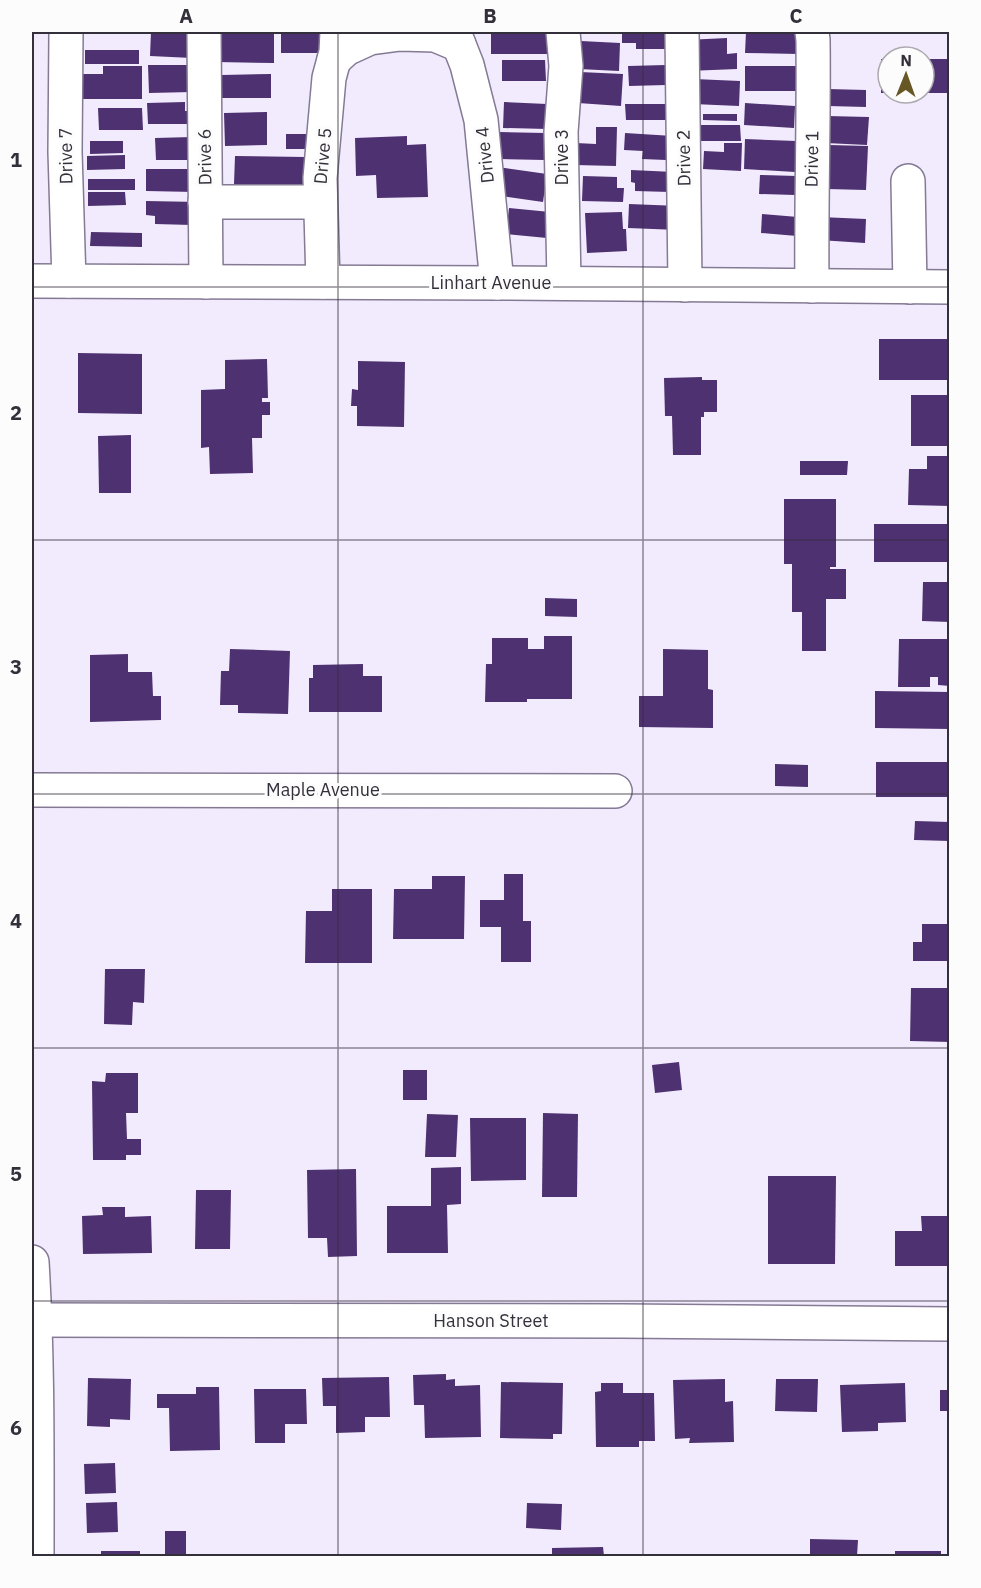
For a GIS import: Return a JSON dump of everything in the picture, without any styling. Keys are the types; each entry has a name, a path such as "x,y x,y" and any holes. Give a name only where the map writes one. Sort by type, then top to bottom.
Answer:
{"street":[{"name":"Drive 7","path":"66,32 65,152 69,281"},
{"name":"Drive 6","path":"204,32 206,282"},
{"name":"Drive 3","path":"563,32 566,66 561,132 564,284"},
{"name":"Drive 2","path":"682,32 685,285"},
{"name":"Drive 1","path":"812,32 814,109 811,179 812,286"},
{"path":"336,46 346,49 370,38 400,34 457,38"},
{"name":"Drive 4","path":"457,38 482,120 497,283"},
{"name":"Drive 5","path":"323,282 320,178 329,78 336,46"},
{"path":"908,181 910,287"},
{"path":"205,202 320,201"},
{"name":"Linhart Avenue","path":"32,281 950,287"},
{"name":"Maple Avenue","path":"32,790 615,791"},
{"path":"32,1262 37,1400 37,1557"},
{"name":"Hanson Street","path":"33,1320 950,1324"}],"building":[{"path":"151,32 193,32 192,58 150,56"},
{"path":"274,32 274,63 216,62 219,33"},
{"path":"281,32 324,32 324,53 281,53"},
{"path":"491,32 551,32 550,54 491,54"},
{"path":"622,32 673,32 673,49 636,49 636,43 622,43"},
{"path":"746,32 799,32 799,54 745,53"},
{"path":"727,38 727,54 737,53 737,69 688,71 686,40"},
{"path":"581,41 620,43 619,71 579,69"},
{"path":"85,50 139,50 139,64 85,64"},
{"path":"936,59 950,59 950,93 936,93"},
{"path":"502,60 545,60 546,81 502,81"},
{"path":"148,65 192,65 192,92 149,93"},
{"path":"666,65 666,85 629,86 628,66"},
{"path":"103,66 142,66 142,99 82,99 82,74 103,74"},
{"path":"745,66 797,66 798,91 745,91"},
{"path":"580,72 623,74 621,106 578,103"},
{"path":"271,74 271,98 222,98 222,75"},
{"path":"694,79 740,81 739,106 693,104"},
{"path":"828,89 866,90 866,107 828,106"},
{"path":"185,102 185,111 189,111 189,124 148,124 147,103"},
{"path":"504,102 547,104 547,129 503,128"},
{"path":"745,103 795,106 794,128 744,125"},
{"path":"625,104 667,104 667,120 626,120"},
{"path":"98,108 142,108 143,130 99,130"},
{"path":"267,112 267,145 225,146 224,113"},
{"path":"703,114 737,114 737,121 703,120"},
{"path":"827,116 869,117 867,145 826,143"},
{"path":"698,125 740,125 741,141 698,141"},
{"path":"596,127 617,127 616,166 575,165 576,143 596,144"},
{"path":"499,132 545,133 545,160 499,159"},
{"path":"625,133 673,136 673,148 667,147 666,160 642,159 643,151 624,150"},
{"path":"286,134 306,134 306,149 286,149"},
{"path":"407,136 407,145 426,144 428,197 377,198 376,175 356,176 355,138"},
{"path":"192,137 193,160 156,160 155,138"},
{"path":"745,139 796,141 795,172 744,169"},
{"path":"90,141 123,141 123,153 90,154"},
{"path":"724,143 742,143 741,171 703,169 704,151 724,152"},
{"path":"829,145 868,146 866,190 827,189"},
{"path":"125,155 125,169 87,170 87,156"},
{"path":"235,156 305,157 304,186 234,184"},
{"path":"498,167 547,174 543,202 494,195"},
{"path":"146,169 195,169 195,192 146,191"},
{"path":"631,170 674,172 670,192 635,191 635,183 631,182"},
{"path":"760,175 797,176 795,195 759,194"},
{"path":"583,176 617,177 617,188 624,188 623,202 582,201"},
{"path":"88,179 135,179 135,190 88,190"},
{"path":"88,192 125,192 126,205 88,206"},
{"path":"146,201 199,202 192,225 155,224 155,216 146,215"},
{"path":"629,204 679,206 678,230 628,228"},
{"path":"509,208 550,212 547,238 506,234"},
{"path":"622,212 623,229 626,229 627,251 587,253 585,213"},
{"path":"762,214 798,217 797,236 761,233"},
{"path":"820,217 866,219 865,243 819,240"},
{"path":"91,232 142,233 142,247 90,246"},
{"path":"879,339 950,339 950,380 879,380"},
{"path":"78,353 142,354 142,414 78,413"},
{"path":"267,359 268,398 262,398 262,402 270,402 270,415 262,415 262,438 252,438 253,473 210,474 209,447 201,448 201,390 225,389 225,360"},
{"path":"358,361 405,362 404,427 357,426 357,406 351,406 352,389 358,390"},
{"path":"702,377 702,380 717,380 717,412 704,412 704,417 701,417 701,455 673,455 672,416 665,416 664,378"},
{"path":"911,395 950,395 950,446 911,446"},
{"path":"131,435 131,493 99,493 98,436"},
{"path":"927,456 950,456 950,506 908,505 909,469 927,469"},
{"path":"800,461 848,461 847,475 800,475"},
{"path":"784,499 836,499 836,567 830,567 830,569 846,569 846,599 826,599 826,651 802,651 802,612 792,612 792,564 784,564"},
{"path":"874,524 950,524 950,562 874,562"},
{"path":"923,582 950,582 950,622 922,621"},
{"path":"545,598 577,599 577,617 545,616"},
{"path":"544,636 572,636 572,699 485,702 486,664 492,664 492,638 528,638 528,649 544,649"},
{"path":"899,639 950,639 950,686 938,685 938,677 930,677 930,687 898,687"},
{"path":"230,649 290,651 288,714 238,713 238,705 220,705 221,671 229,671"},
{"path":"663,649 708,650 708,689 713,690 713,728 639,727 639,696 663,696"},
{"path":"128,654 128,672 152,672 153,696 161,696 161,720 90,722 90,655"},
{"path":"363,664 363,676 382,676 382,712 309,712 309,678 313,678 313,665"},
{"path":"875,691 950,692 950,729 875,728"},
{"path":"876,762 950,762 950,797 876,797"},
{"path":"775,764 808,765 808,787 775,786"},
{"path":"915,821 950,822 950,841 914,840"},
{"path":"504,874 523,874 523,921 531,921 531,962 501,962 501,927 480,927 480,900 504,900"},
{"path":"432,876 465,876 464,939 393,939 394,889 432,889"},
{"path":"332,889 372,889 372,963 305,963 306,911 332,911"},
{"path":"922,924 950,924 950,961 913,961 913,942 922,942"},
{"path":"105,969 145,969 144,1003 133,1002 132,1025 104,1024"},
{"path":"911,988 950,988 950,1042 910,1041"},
{"path":"679,1062 682,1090 655,1093 652,1065"},
{"path":"403,1070 427,1070 427,1100 403,1100"},
{"path":"106,1073 138,1073 138,1113 126,1113 127,1139 141,1139 141,1155 126,1155 126,1160 93,1160 92,1081 105,1082"},
{"path":"543,1113 578,1114 577,1197 542,1197"},
{"path":"427,1114 458,1115 456,1157 425,1157"},
{"path":"470,1118 526,1118 526,1180 471,1181"},
{"path":"461,1167 461,1204 447,1205 448,1253 387,1253 387,1206 431,1206 431,1168"},
{"path":"356,1169 357,1256 328,1257 327,1238 308,1238 307,1170"},
{"path":"768,1176 836,1176 835,1264 768,1264"},
{"path":"196,1190 231,1190 230,1249 195,1249"},
{"path":"102,1207 125,1207 125,1217 151,1216 152,1253 83,1254 82,1216 103,1215"},
{"path":"921,1216 950,1216 950,1266 895,1266 895,1231 922,1231"},
{"path":"446,1374 446,1380 455,1379 455,1386 480,1385 481,1437 425,1438 424,1405 414,1405 413,1375"},
{"path":"389,1377 390,1417 365,1417 365,1432 336,1433 336,1406 323,1406 322,1378"},
{"path":"88,1378 131,1379 130,1420 110,1419 110,1427 87,1426"},
{"path":"725,1379 725,1402 733,1401 734,1442 689,1443 690,1438 675,1439 673,1380"},
{"path":"776,1379 818,1379 817,1412 775,1411"},
{"path":"501,1382 563,1383 562,1434 553,1434 553,1439 500,1438"},
{"path":"601,1383 623,1383 623,1393 654,1393 655,1441 639,1441 639,1447 596,1447 595,1392 601,1391"},
{"path":"905,1383 906,1422 878,1423 878,1431 842,1432 840,1385"},
{"path":"196,1387 219,1387 220,1450 170,1451 169,1408 157,1408 157,1394 196,1394"},
{"path":"254,1389 306,1389 307,1424 285,1424 285,1443 255,1443"},
{"path":"940,1390 950,1390 950,1411 940,1411"},
{"path":"115,1463 116,1493 85,1494 84,1464"},
{"path":"117,1502 118,1532 87,1533 86,1503"},
{"path":"527,1503 562,1504 561,1530 526,1528"},
{"path":"165,1531 186,1531 186,1556 165,1556"},
{"path":"810,1539 858,1540 857,1556 810,1556"},
{"path":"603,1547 604,1556 552,1556 552,1548"},
{"path":"101,1551 140,1551 140,1556 101,1556"},
{"path":"895,1551 941,1551 941,1556 895,1556"}]}
